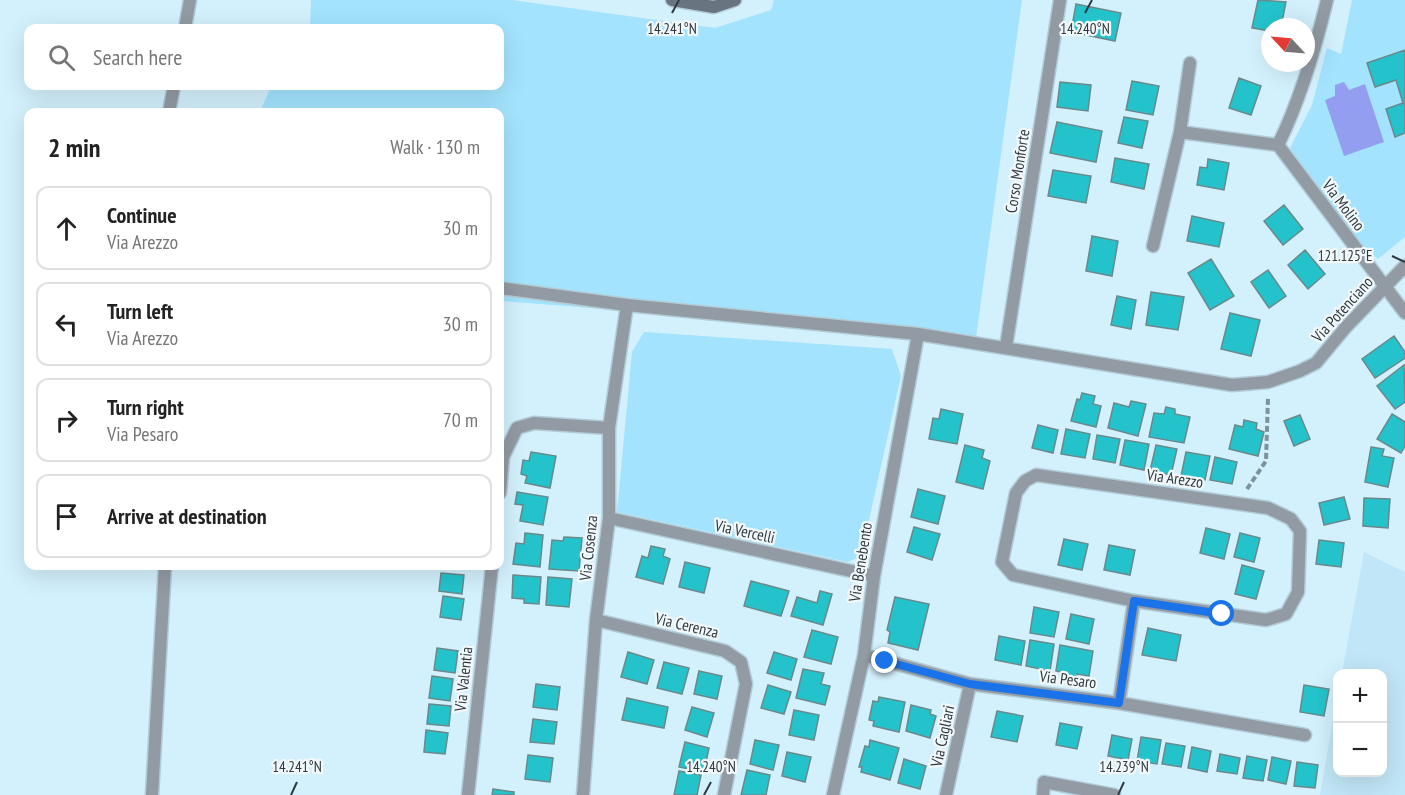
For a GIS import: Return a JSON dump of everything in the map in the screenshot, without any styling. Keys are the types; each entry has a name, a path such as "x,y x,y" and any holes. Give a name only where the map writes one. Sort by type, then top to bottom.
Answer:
{"street":[{"path":"186,24 190,0"},
{"path":"672,0 714,7 735,0"},
{"name":"Corso Monforte","path":"1006,347 1060,0"},
{"path":"1180,132 1278,145 1294,113 1310,66 1327,0"},
{"path":"1153,246 1180,132 1190,63"},
{"path":"170,108 173,90"},
{"name":"Via Molino","path":"1278,145 1405,313"},
{"name":"Via Potenciano","path":"1268,382 1316,363 1346,327 1405,266"},
{"path":"504,289 627,305 918,334 1232,385 1268,382"},
{"name":"Via Cosenza","path":"583,795 596,620 609,518 609,428 627,305"},
{"name":"Via Benebento","path":"833,795 864,655 874,576 918,334"},
{"path":"504,455 517,428 534,423 609,428"},
{"name":"Via Arezzo","path":"1036,475 1268,508 1291,519 1300,531 1298,592 1286,614 1266,620 1134,601 1013,575 1002,562 1016,493 1025,481 1036,475"},
{"name":"Via Vercelli","path":"609,518 874,576"},
{"path":"153,795 165,570"},
{"name":"Via Valentia","path":"468,795 492,570"},
{"path":"1119,703 1134,601"},
{"name":"Via Cerenza","path":"596,620 725,651 741,662 746,684 724,795"},
{"name":"Via Pesaro","path":"864,655 970,684 1119,703 1305,735"},
{"name":"Via Cagliari","path":"946,795 970,684"},
{"path":"1043,795 1044,782 1114,795"}],"path":[{"path":"1238,504 1266,460 1268,382"}],"shaded area":[{"path":"311,0 512,0 715,28 771,10 774,0 1022,0 976,338 504,301 504,108 262,108 269,90 504,90 504,24 310,24"},
{"path":"1352,0 1405,0 1405,237 1378,259 1341,221 1290,148 1312,105 1327,48 1341,54"},
{"path":"644,332 892,349 901,376 861,556 848,562 617,512 632,352"},
{"path":"1364,552 1405,572 1405,795 1320,795 1333,720 1333,777 1387,777 1387,669 1343,669"}],"water":[{"path":"1344,82 1349,90 1365,84 1384,142 1344,156 1325,100 1335,96 1335,85"}],"building":[{"path":"1258,0 1286,2 1283,18 1261,18 1261,30 1252,28"},
{"path":"1076,4 1121,13 1115,41 1071,32"},
{"path":"1405,50 1405,133 1395,137 1386,109 1403,103 1396,80 1375,87 1367,63"},
{"path":"1239,78 1261,86 1251,115 1229,108"},
{"path":"1132,81 1159,86 1153,115 1126,110"},
{"path":"1060,82 1091,85 1088,111 1057,107"},
{"path":"1124,117 1148,121 1142,148 1118,143"},
{"path":"1057,122 1102,131 1096,162 1050,153"},
{"path":"1115,158 1149,164 1144,189 1111,182"},
{"path":"1208,159 1229,163 1224,190 1197,185 1200,167 1207,168"},
{"path":"1053,170 1091,176 1086,203 1048,196"},
{"path":"1284,205 1303,229 1283,245 1264,221"},
{"path":"1192,216 1224,223 1219,247 1187,241"},
{"path":"1092,236 1118,241 1112,276 1086,271"},
{"path":"1305,250 1325,274 1308,289 1288,265"},
{"path":"1211,259 1234,296 1210,310 1188,273"},
{"path":"1268,270 1286,296 1269,308 1251,282"},
{"path":"1151,292 1184,297 1178,330 1146,325"},
{"path":"1117,296 1136,300 1131,329 1111,325"},
{"path":"1230,313 1260,320 1251,356 1221,349"},
{"path":"1394,336 1405,352 1405,358 1375,378 1362,359"},
{"path":"1404,365 1405,402 1395,409 1377,386"},
{"path":"1082,393 1095,396 1093,404 1101,406 1096,427 1071,421 1077,399 1080,400"},
{"path":"1131,401 1146,404 1138,436 1108,428 1114,403 1129,407"},
{"path":"1166,407 1175,409 1175,414 1190,417 1184,443 1149,437 1154,413 1164,414"},
{"path":"941,409 963,414 957,444 929,439 933,418 939,419"},
{"path":"1392,414 1405,422 1405,446 1401,453 1377,439"},
{"path":"1300,415 1310,439 1294,446 1284,421"},
{"path":"1244,420 1257,423 1256,429 1264,432 1258,456 1229,449 1235,425 1243,427"},
{"path":"1038,425 1058,430 1053,453 1032,448"},
{"path":"1066,429 1090,434 1085,458 1061,454"},
{"path":"1097,435 1120,439 1115,463 1093,459"},
{"path":"1125,440 1149,444 1144,470 1120,465"},
{"path":"965,445 984,450 982,458 990,461 983,489 956,482"},
{"path":"1156,445 1177,449 1171,475 1150,471"},
{"path":"1371,447 1384,449 1382,456 1394,458 1388,487 1365,482"},
{"path":"531,452 556,456 550,488 525,483 527,476 521,474 523,460 529,461"},
{"path":"1186,452 1210,456 1205,480 1181,476"},
{"path":"1215,457 1237,462 1232,484 1210,480"},
{"path":"918,489 945,496 938,524 911,517"},
{"path":"517,492 548,497 543,525 520,521 523,505 515,504"},
{"path":"1344,497 1350,519 1324,525 1319,503"},
{"path":"1364,498 1390,499 1388,528 1363,526"},
{"path":"914,527 940,534 932,560 907,552"},
{"path":"1206,528 1230,534 1224,559 1200,553"},
{"path":"525,533 543,535 540,567 513,564 516,543 524,544"},
{"path":"1240,533 1260,538 1254,562 1234,557"},
{"path":"564,537 582,538 579,571 549,569 552,540 563,541"},
{"path":"1064,539 1088,544 1082,570 1058,565"},
{"path":"1319,540 1344,543 1341,567 1316,564"},
{"path":"1109,545 1135,550 1130,575 1104,570"},
{"path":"651,546 665,549 663,556 670,559 663,584 636,577 642,556 648,558"},
{"path":"685,562 710,568 704,593 679,587"},
{"path":"1242,565 1264,571 1256,599 1235,594"},
{"path":"441,573 464,575 462,594 439,591"},
{"path":"513,575 541,577 539,604 524,603 524,599 512,598"},
{"path":"548,577 572,579 569,607 546,605"},
{"path":"751,581 789,591 781,616 744,606"},
{"path":"820,591 832,594 823,625 791,616 797,597 817,603"},
{"path":"443,596 464,599 461,620 440,617"},
{"path":"895,597 929,604 918,650 888,643 890,632 887,630"},
{"path":"1034,607 1059,612 1054,637 1030,633"},
{"path":"1071,614 1094,619 1089,644 1066,639"},
{"path":"1148,628 1181,635 1176,661 1142,655"},
{"path":"812,630 838,637 831,664 804,657"},
{"path":"999,636 1025,641 1021,665 995,660"},
{"path":"1030,640 1054,644 1050,671 1026,666"},
{"path":"1060,645 1093,651 1089,676 1077,674 1076,680 1060,677 1061,672 1056,671"},
{"path":"437,648 458,651 455,673 434,670"},
{"path":"628,652 654,660 647,684 621,677"},
{"path":"774,652 797,659 791,680 767,673"},
{"path":"664,662 689,668 682,694 657,688"},
{"path":"803,669 824,673 821,684 830,686 825,705 796,698"},
{"path":"699,671 722,676 717,699 694,694"},
{"path":"432,676 453,679 450,701 429,698"},
{"path":"536,684 560,687 557,710 533,707"},
{"path":"768,685 791,692 784,714 761,708"},
{"path":"1304,685 1329,689 1324,716 1300,712"},
{"path":"879,697 905,702 899,732 873,726 874,721 869,720 873,701 878,702"},
{"path":"627,698 668,707 664,728 622,720"},
{"path":"429,704 451,706 449,726 427,724"},
{"path":"911,705 931,710 930,714 936,716 930,738 906,731"},
{"path":"692,707 714,713 707,737 685,730"},
{"path":"794,710 819,715 814,740 789,735"},
{"path":"997,711 1023,716 1017,742 991,737"},
{"path":"533,719 557,722 554,744 530,742"},
{"path":"1060,723 1082,727 1077,749 1056,745"},
{"path":"426,730 448,733 445,754 424,752"},
{"path":"1112,735 1132,739 1128,760 1108,756"},
{"path":"1141,737 1161,740 1157,764 1137,761"},
{"path":"755,740 779,745 773,770 750,764"},
{"path":"870,740 899,748 890,780 861,772 862,767 859,767 865,746 869,747"},
{"path":"685,742 709,748 704,772 679,767"},
{"path":"1166,743 1185,746 1181,767 1162,764"},
{"path":"1192,747 1211,751 1207,772 1188,768"},
{"path":"787,752 811,757 805,782 782,776"},
{"path":"1220,754 1240,758 1237,774 1217,771"},
{"path":"528,755 553,758 550,782 525,779"},
{"path":"1247,756 1267,760 1263,781 1243,778"},
{"path":"1272,757 1291,761 1286,784 1268,780"},
{"path":"904,759 926,766 920,789 898,783"},
{"path":"1297,762 1318,765 1315,788 1294,786"},
{"path":"747,770 770,775 766,795 741,795"},
{"path":"679,771 701,775 697,795 674,795"},
{"path":"493,789 514,792 514,795 492,795"}],"route":[{"path":"885,661 970,684 1119,703 1134,601 1222,614"}]}
